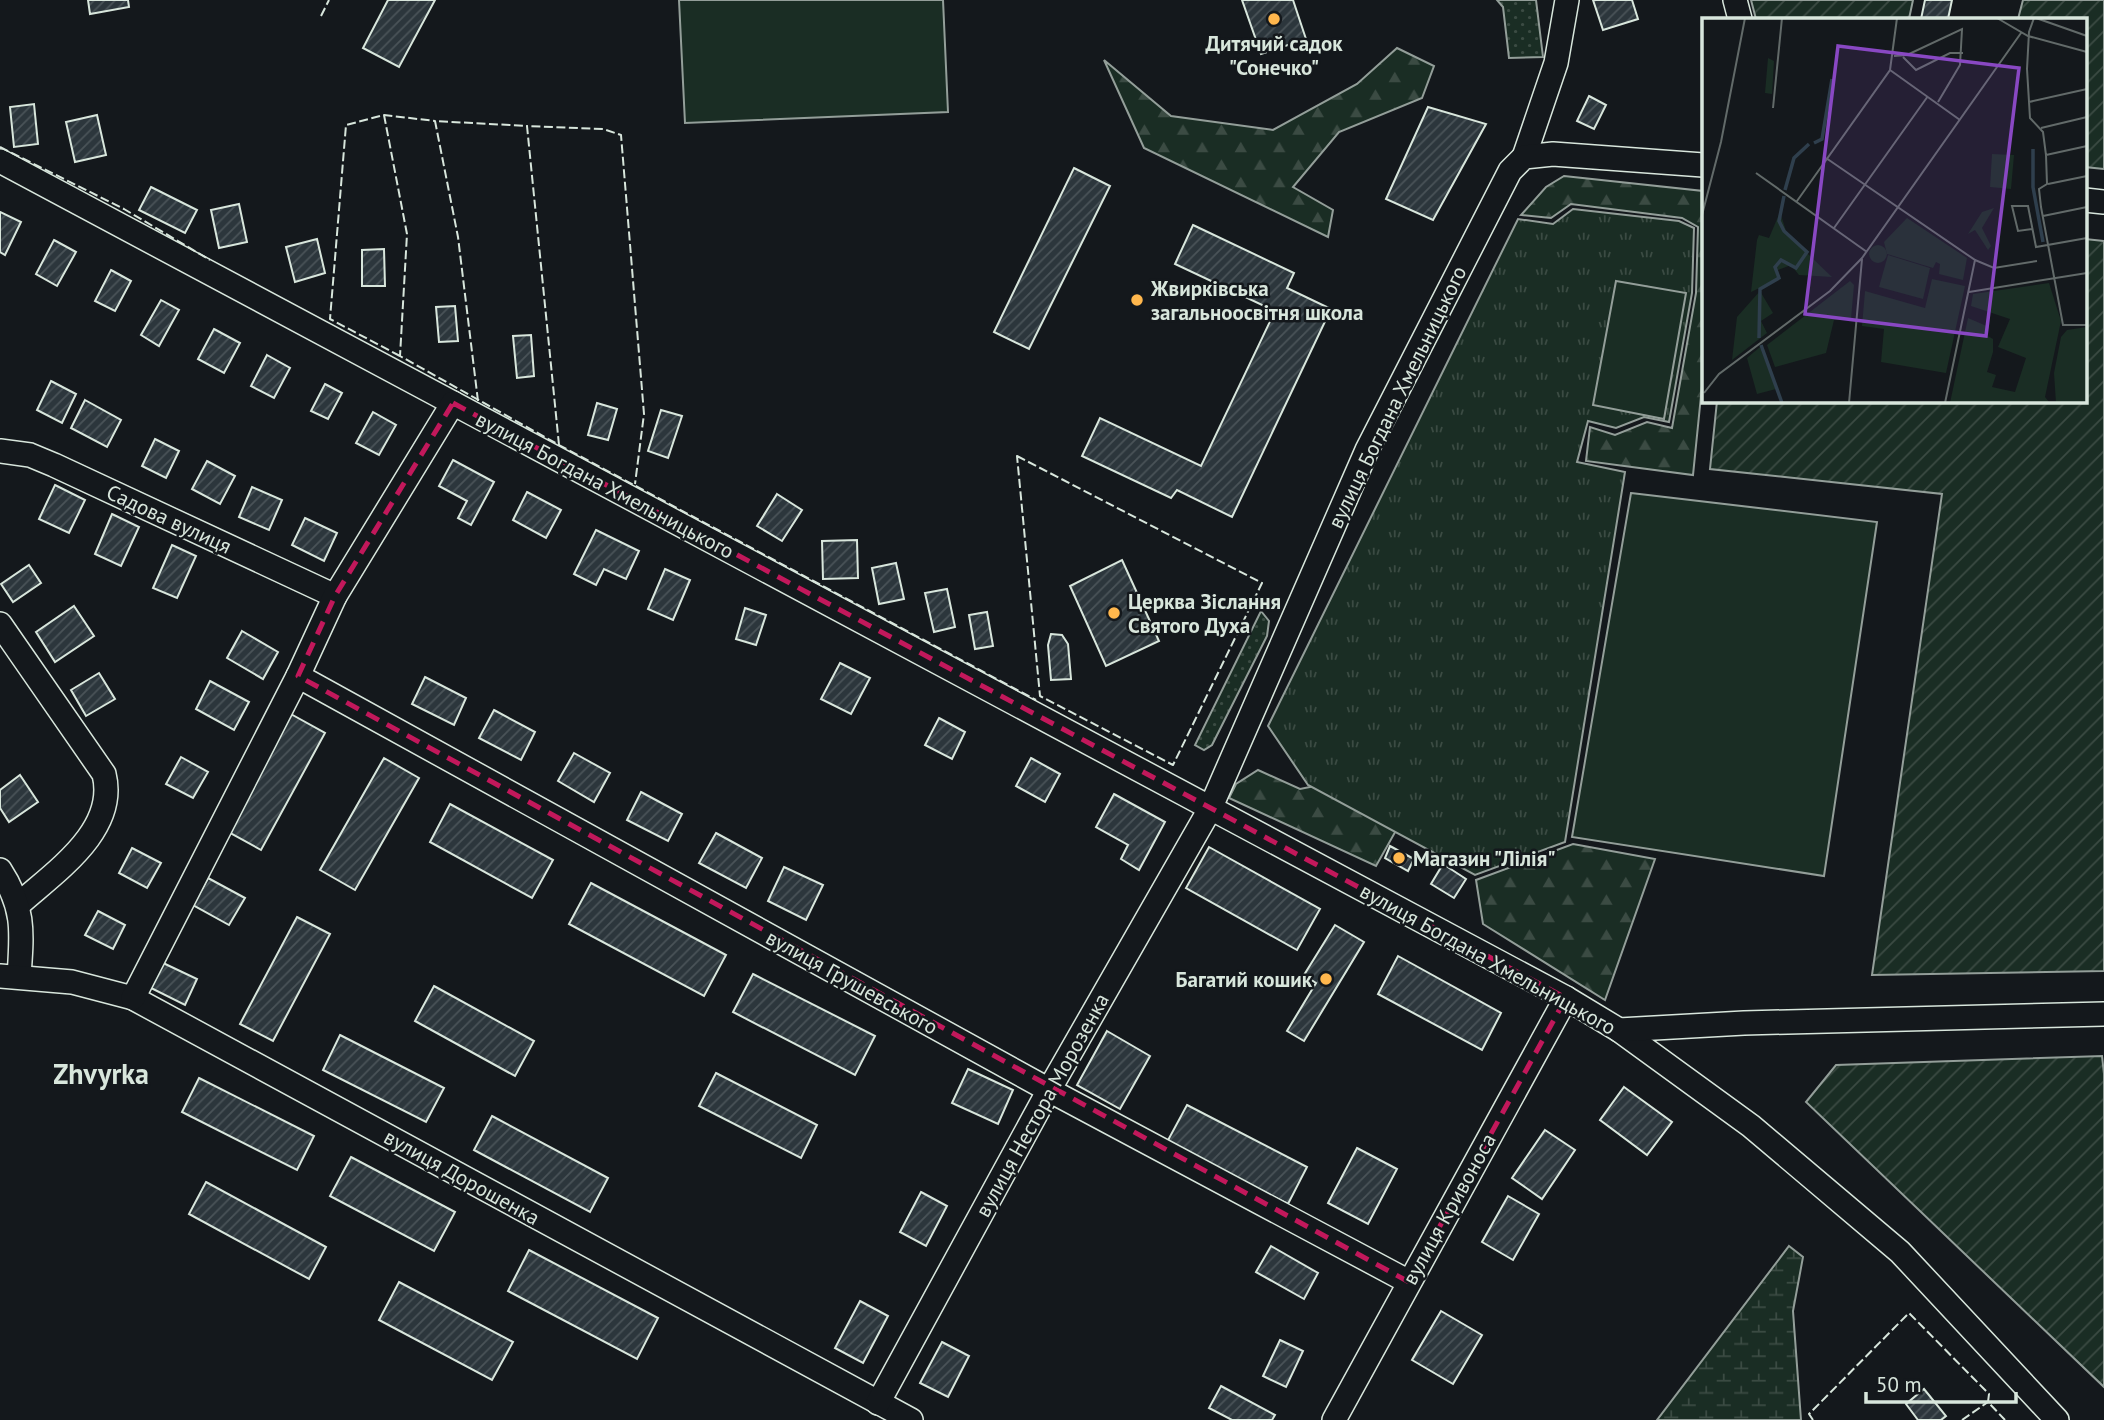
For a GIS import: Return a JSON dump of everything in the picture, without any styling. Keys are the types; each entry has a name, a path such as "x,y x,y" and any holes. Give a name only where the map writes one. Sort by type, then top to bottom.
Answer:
{"street":[{"name":"вулиця Богдана Хмельницького","path":"1210,809 1367,450 1497,194 1510,172 1524,157 1556,63 1567,0"},
{"path":"1735,0 1740,18"},
{"path":"1524,157 1553,154 1702,165"},
{"name":"вулиця Богдана Хмельницького","path":"0,161 1566,998 1619,1030 1751,1126 1900,1252 2057,1420"},
{"path":"2086,200 2104,202"},
{"path":"133,998 298,676 335,596 453,403"},
{"name":"Садова вулиця","path":"0,451 30,455 54,465 335,596"},
{"path":"0,624 104,774 108,791 106,807 88,839 19,904"},
{"name":"вулиця Грушевського","path":"298,676 1049,1090 1409,1282"},
{"name":"вулиця Нестора Морозенка","path":"878,1403 1049,1090 1210,809"},
{"path":"0,870 19,904 23,928 10,976"},
{"name":"вулиця Дорошенка","path":"10,976 72,982 133,998 911,1420"},
{"name":"вулиця Кривоноса","path":"1334,1420 1566,998"},
{"path":"1619,1030 1744,1023 2104,1014"}],"highlighted area":[{"path":"453,403 1566,998 1409,1282 298,676 335,596"}],"green space":[{"path":"679,0 943,0 948,112 685,123"},
{"path":"1497,0 1536,0 1543,57 1509,58 1503,7"},
{"path":"1751,0 1913,0 1909,18 1756,18"},
{"path":"2023,0 2104,0 2104,169 2086,167 2086,18 2018,18"},
{"path":"1397,48 1434,66 1422,98 1339,132 1293,187 1333,210 1328,237 1144,148 1104,60 1171,116 1273,130 1357,84"},
{"path":"1564,176 1702,191 1702,386 1693,475 1586,461 1590,427 1615,435 1647,422 1672,428 1696,293 1698,227 1682,218 1571,204 1551,218 1521,215 1546,187"},
{"path":"1573,209 1679,221 1694,228 1692,293 1669,422 1644,417 1616,428 1588,421 1577,462 1625,472 1565,842 1475,875 1308,785 1268,726 1518,219 1553,224"},
{"path":"2086,239 2104,241 2104,971 1872,975 1942,494 1710,469 1717,402 2086,402"},
{"path":"1616,281 1686,293 1664,419 1593,405"},
{"path":"1631,493 1877,522 1824,876 1572,837"},
{"path":"1261,611 1269,621 1267,636 1212,745 1204,750 1195,745"},
{"path":"1258,770 1300,789 1320,785 1398,827 1376,866 1229,798 1236,784"},
{"path":"1573,844 1655,859 1605,1000 1483,924 1476,880"},
{"path":"2102,1056 2104,1387 1806,1102 1836,1065"},
{"path":"1789,1246 1803,1257 1793,1311 1801,1420 1657,1420"}],"building":[{"path":"88,0 128,0 129,7 90,14"},
{"path":"388,0 435,0 399,67 363,48"},
{"name":"Дитячий садок \"Сонечко\"","path":"1242,0 1293,0 1306,39 1261,54"},
{"path":"1593,0 1632,0 1638,19 1603,30"},
{"path":"1925,0 1952,0 1948,18 1921,18"},
{"path":"1589,96 1606,105 1594,129 1577,121"},
{"path":"34,104 38,144 14,147 10,107"},
{"path":"1428,107 1486,124 1433,220 1386,199"},
{"path":"97,115 106,155 75,162 66,122"},
{"path":"1074,168 1110,186 1029,349 994,332"},
{"path":"151,187 197,210 185,233 139,210"},
{"path":"239,204 247,242 219,248 211,210"},
{"path":"0,212 21,222 5,255 0,252"},
{"path":"1193,225 1294,273 1287,288 1331,309 1232,517 1177,490 1171,498 1082,456 1100,418 1201,466 1275,311 1175,264"},
{"path":"317,239 325,273 295,282 286,247"},
{"path":"54,240 76,252 57,286 36,274"},
{"path":"384,249 385,286 362,286 362,250"},
{"path":"111,270 131,281 115,311 95,301"},
{"path":"161,300 179,310 159,346 141,335"},
{"path":"455,306 458,341 439,342 436,307"},
{"path":"214,329 240,343 224,373 198,359"},
{"path":"531,335 534,376 517,378 513,336"},
{"path":"267,355 290,368 274,398 251,386"},
{"path":"51,381 76,394 62,423 37,410"},
{"path":"325,384 342,393 328,419 311,411"},
{"path":"85,400 121,420 107,447 71,428"},
{"path":"597,403 617,409 608,440 588,435"},
{"path":"661,410 682,416 668,458 648,451"},
{"path":"373,412 396,425 379,455 356,443"},
{"path":"155,439 179,451 166,478 142,466"},
{"path":"453,460 494,482 471,525 458,518 467,501 439,486"},
{"path":"207,461 235,476 220,504 192,489"},
{"path":"55,485 85,500 69,533 39,519"},
{"path":"252,487 282,500 269,530 239,517"},
{"path":"527,492 561,510 546,538 513,520"},
{"path":"777,494 802,510 782,541 757,526"},
{"path":"112,514 139,527 121,566 95,554"},
{"path":"305,518 337,533 324,561 292,545"},
{"path":"596,530 639,551 626,579 604,569 596,585 574,574"},
{"path":"857,540 858,578 823,579 822,541"},
{"path":"172,545 196,556 177,598 153,588"},
{"name":"Церква Зіслання Святого Духа","path":"1122,560 1159,641 1106,666 1070,586"},
{"path":"896,563 904,599 879,604 872,568"},
{"path":"29,565 41,583 13,602 1,584"},
{"path":"665,569 690,580 673,620 648,609"},
{"path":"947,589 955,627 934,632 925,593"},
{"path":"74,606 94,636 55,662 36,632"},
{"path":"745,608 766,615 756,645 736,639"},
{"path":"987,612 993,646 975,649 969,615"},
{"path":"242,631 278,652 263,679 227,658"},
{"path":"1051,634 1062,635 1068,644 1071,679 1051,680 1048,645"},
{"path":"840,663 870,678 851,714 821,699"},
{"path":"99,673 115,699 86,716 71,690"},
{"path":"425,677 466,698 454,725 412,704"},
{"path":"210,681 249,702 234,730 196,709"},
{"path":"494,710 535,732 521,760 479,738"},
{"path":"289,713 325,733 261,850 225,830"},
{"path":"939,718 965,732 952,759 925,745"},
{"path":"574,753 610,773 594,802 558,781"},
{"path":"181,757 208,772 193,798 166,784"},
{"path":"384,758 419,778 355,890 320,870"},
{"path":"1031,758 1060,774 1045,802 1016,786"},
{"path":"20,775 38,802 9,822 0,808 0,790"},
{"path":"641,792 682,814 668,841 627,820"},
{"path":"1114,794 1165,822 1139,870 1121,859 1128,845 1096,827"},
{"path":"450,804 553,860 532,898 430,842"},
{"path":"716,833 762,858 746,888 699,863"},
{"name":"Магазин \"Лілія\"","path":"1390,846 1414,859 1408,871 1385,858"},
{"path":"1209,847 1320,909 1297,950 1186,888"},
{"path":"132,848 161,863 147,888 119,873"},
{"path":"1443,864 1466,879 1454,898 1431,884"},
{"path":"784,867 823,885 806,920 768,901"},
{"path":"208,878 245,898 229,925 193,905"},
{"path":"591,883 726,955 704,996 569,924"},
{"path":"98,911 125,925 113,949 85,935"},
{"path":"297,917 330,934 273,1041 240,1024"},
{"name":"Багатий кошик","path":"1335,925 1364,942 1304,1041 1287,1031 1316,983 1304,975"},
{"path":"1398,956 1501,1013 1482,1050 1378,994"},
{"path":"161,962 197,979 185,1005 149,987"},
{"path":"753,974 875,1036 855,1075 733,1012"},
{"path":"434,986 534,1041 515,1076 415,1021"},
{"path":"1107,1031 1150,1056 1120,1109 1077,1085"},
{"path":"340,1035 444,1088 426,1122 323,1070"},
{"path":"968,1069 1013,1090 998,1124 952,1103"},
{"path":"716,1073 817,1125 801,1158 699,1106"},
{"path":"199,1078 314,1136 297,1170 182,1112"},
{"path":"1624,1087 1672,1122 1647,1155 1600,1120"},
{"path":"1187,1105 1307,1167 1288,1204 1167,1142"},
{"path":"492,1116 608,1178 590,1212 474,1150"},
{"path":"1545,1130 1575,1150 1542,1199 1512,1178"},
{"path":"1357,1148 1397,1169 1368,1224 1328,1203"},
{"path":"351,1157 455,1212 434,1251 330,1196"},
{"path":"206,1182 326,1247 309,1279 189,1214"},
{"path":"921,1192 947,1206 926,1246 900,1232"},
{"path":"1508,1196 1539,1214 1513,1260 1482,1242"},
{"path":"1271,1246 1318,1273 1304,1299 1256,1272"},
{"path":"529,1250 658,1318 637,1359 508,1291"},
{"path":"399,1282 513,1342 492,1380 379,1320"},
{"path":"860,1301 888,1316 863,1363 835,1348"},
{"path":"1441,1311 1482,1335 1453,1384 1412,1360"},
{"path":"1280,1340 1303,1351 1286,1387 1263,1376"},
{"path":"942,1342 969,1356 948,1397 920,1383"},
{"path":"1221,1386 1275,1415 1272,1420 1232,1420 1209,1408"},
{"path":"1924,1389 1946,1416 1941,1420 1918,1420 1906,1404"}],"fence":[{"path":"321,16 329,0"},
{"path":"384,115 407,234 400,356 559,445 1036,700"},
{"path":"400,356 330,319 346,125 384,115 435,121"},
{"path":"478,401 458,237 435,121 527,126"},
{"path":"559,445 527,126 603,129 621,135 644,414 635,484"},
{"path":"0,147 124,209 210,260"},
{"path":"1017,456 1262,583 1173,765 1040,696 1017,456"},
{"path":"1813,1420 1809,1414 1909,1313 1989,1394 1988,1402 2005,1420"},
{"path":"1962,1420 1988,1402"}],"place":[{"name":"Дитячий садок \"Сонечко\"","path":"1274,19"},
{"name":"Жвирківська загальноосвітня школа","path":"1137,300"},
{"name":"Церква Зіслання Святого Духа","path":"1114,613"},
{"name":"Магазин \"Лілія\"","path":"1399,858"},
{"name":"Багатий кошик","path":"1326,979"}],"district":[{"name":"Zhvyrka","path":"101,1073"}]}
